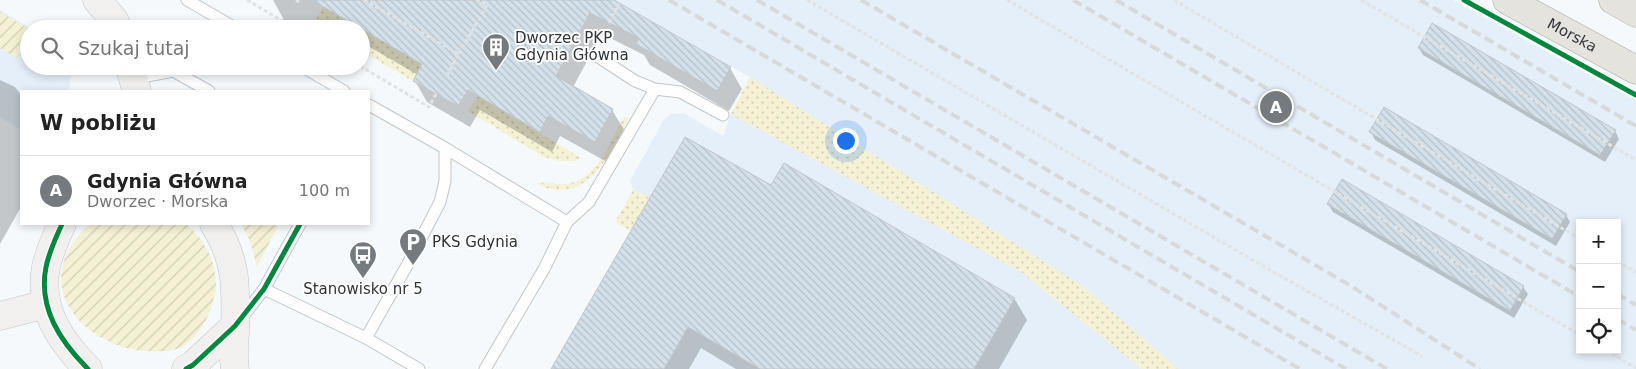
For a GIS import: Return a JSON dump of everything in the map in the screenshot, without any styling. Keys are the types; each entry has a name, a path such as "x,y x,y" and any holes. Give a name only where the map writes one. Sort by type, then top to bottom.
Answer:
{"main road":[{"path":"97,0 114,20"},
{"name":"Morska","path":"1508,0 1636,70"},
{"path":"1612,0 1636,13"},
{"path":"62,225 46,266 44,289 46,304 52,322 68,347 88,369"},
{"path":"215,225 224,239 232,260 235,276 235,369"},
{"path":"0,316 46,304"},
{"path":"186,369 194,366 235,326"}],"lane":[{"path":"187,0 221,20"},
{"path":"598,56 635,81 655,89 680,92 723,115"},
{"path":"131,82 158,75"},
{"path":"180,75 207,90"},
{"path":"314,75 331,87"},
{"path":"485,369 544,269 567,222 589,202 655,89"},
{"path":"370,106 445,148 567,222"},
{"path":"366,338 426,232 440,202 445,181 445,148"},
{"path":"235,326 264,289 299,225"},
{"path":"264,289 366,338 419,369"}],"path":[{"path":"247,0 281,20"},
{"path":"364,0 459,54"},
{"path":"446,77 487,5 477,0"},
{"path":"807,0 1270,270 1422,356"},
{"path":"1007,0 1576,333"},
{"path":"1174,0 1576,237"},
{"path":"1361,0 1636,160"},
{"path":"609,23 619,4"},
{"path":"370,72 429,107 436,94"},
{"path":"1621,263 1636,272"},
{"path":"1613,354 1636,368"}],"shaded area":[{"path":"614,0 1453,0 1636,101 1636,369 1153,369 1035,283 1142,369 551,369 650,198 633,190 630,181 663,121 671,114 684,113 723,136 731,114 750,77"},
{"path":"323,7 346,20 316,20"},
{"path":"0,10 20,22 20,75 71,75 70,86 68,90 20,90 20,129 0,117"},
{"path":"0,12 20,24 20,53 17,58 0,48"},
{"path":"370,34 422,64 413,81 370,56"},
{"path":"750,77 1083,286 1178,369 1142,369 1021,272 731,114"},
{"path":"478,96 581,158 574,161 559,161 544,157 468,111"},
{"path":"624,117 629,119 609,154 593,176 583,184 571,189 558,190 549,189 536,183 566,184 577,181 587,175 602,158"},
{"path":"633,190 650,198 631,231 615,222"},
{"path":"89,225 187,225 206,248 216,277 214,298 206,320 193,338 181,348 152,351 123,347 98,336 78,319 65,298 61,275 69,249"},
{"path":"242,225 278,225 257,267 250,241"}],"building":[{"name":"Dworzec PKP Gdynia Główna","path":"312,0 614,0 731,67 717,91 636,44 639,38 590,13 556,76 613,109 595,142 548,116 540,132 468,90 458,106 413,81 422,64 370,34 370,20 346,20"},
{"path":"1432,23 1616,130 1600,155 1418,48"},
{"path":"1384,107 1567,214 1552,239 1369,132"},
{"path":"685,137 771,185 784,163 1015,298 974,369 760,369 688,327 664,369 551,369"},
{"path":"1342,179 1524,286 1510,311 1327,204"}],"railway":[{"path":"669,0 1300,369"},
{"path":"717,0 1346,369"},
{"path":"757,0 1387,369"},
{"path":"861,0 1351,286 1480,369"},
{"path":"1073,0 1576,295"},
{"path":"1116,0 1576,270"},
{"path":"1420,0 1636,126"},
{"path":"1621,296 1636,305"},
{"path":"1621,321 1636,330"}],"cycle path":[{"path":"1464,0 1636,95"},
{"path":"62,225 46,267 45,296 48,310 60,335 88,369"},
{"path":"186,369 193,365 235,326 264,289 299,225"}],"place":[{"name":"Dworzec PKP Gdynia Główna","path":"496,71"},
{"name":"Gdynia Główna","path":"1276,107"},
{"name":"PKS Gdynia","path":"413,266"},
{"name":"Stanowisko nr 5","path":"363,279"}]}
